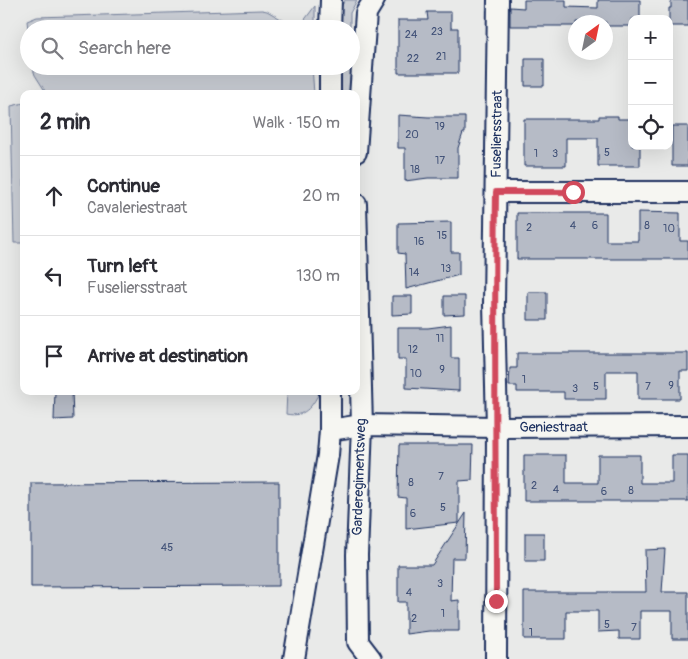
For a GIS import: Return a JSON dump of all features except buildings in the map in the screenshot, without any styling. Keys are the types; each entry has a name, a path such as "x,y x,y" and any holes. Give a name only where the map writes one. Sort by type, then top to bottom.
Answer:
{"street":[{"path":"330,20 331,0"},
{"path":"360,97 366,14 374,0"},
{"name":"Fuseliersstraat","path":"496,659 497,427 494,304 498,0"},
{"path":"330,75 330,90"},
{"path":"496,192 688,192"},
{"name":"Garderegimentsweg","path":"360,351 362,425 357,555 358,642 370,658"},
{"path":"294,659 328,455 330,395"},
{"name":"Geniestraat","path":"330,430 362,425 497,427 688,426"}],"shaded area":[{"path":"345,0 357,0 350,13 350,20 341,20 341,7"},
{"path":"315,6 315,20 304,20"},
{"path":"267,11 283,20 30,20 37,17"},
{"path":"35,75 313,75 314,90 44,90"},
{"path":"340,75 351,75 351,90 341,90"},
{"path":"20,104 20,243 14,243 11,106"},
{"path":"287,395 318,395 310,407 303,413 286,414"}],"route":[{"path":"496,601 497,427 494,304 496,192 573,192"}]}
